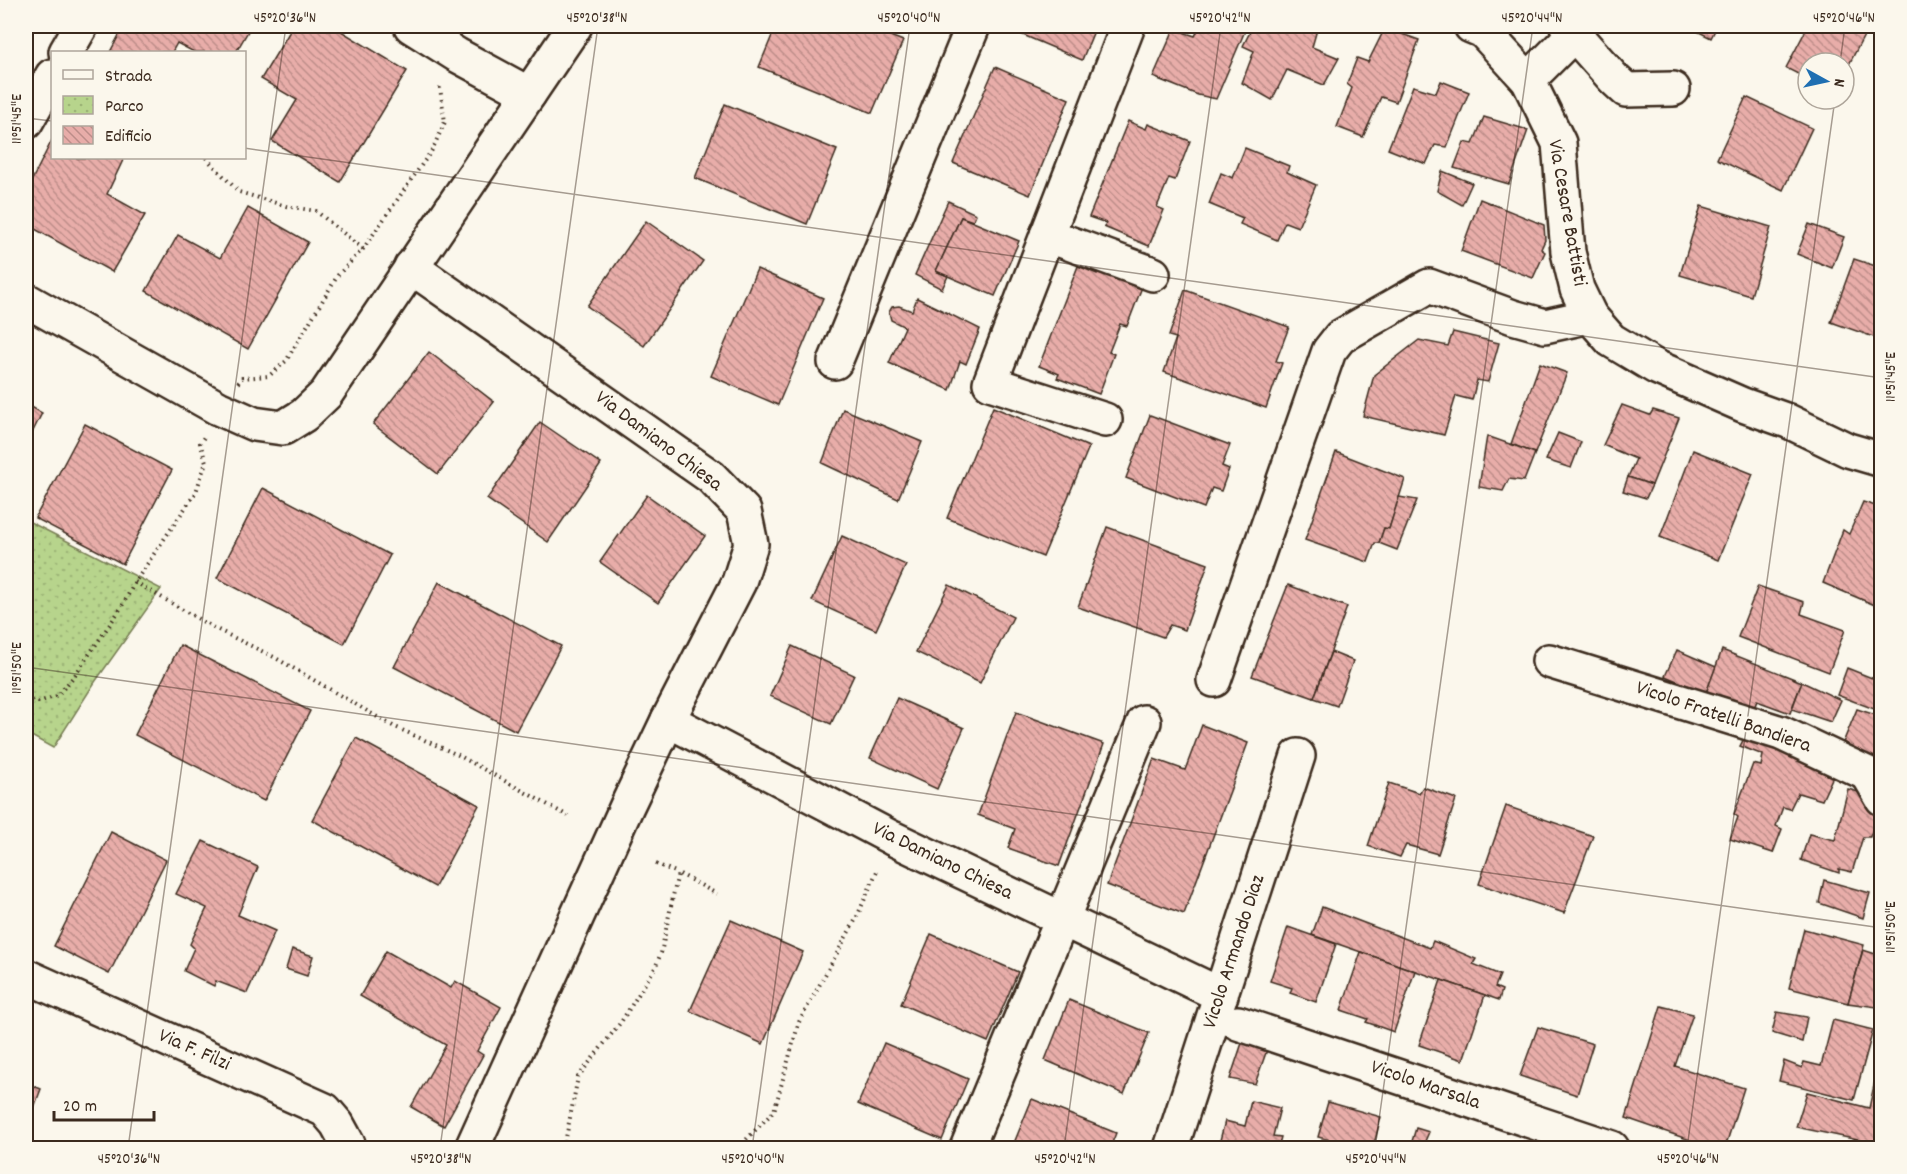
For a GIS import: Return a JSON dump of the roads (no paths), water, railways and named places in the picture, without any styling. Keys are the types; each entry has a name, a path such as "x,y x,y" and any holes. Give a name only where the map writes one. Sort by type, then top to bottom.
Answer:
{"street":[{"path":"67,51 81,26"},
{"path":"411,26 457,55 529,94"},
{"path":"26,300 218,408 254,424 283,428 304,415 326,394 574,26"},
{"path":"835,362 973,26"},
{"path":"1105,420 990,383 1128,26"},
{"name":"Via Cesare Battisti","path":"1471,26 1483,31 1528,80 1558,143 1568,252 1577,289 1590,316 1611,340 1656,367 1732,401 1788,422 1848,450 1881,460"},
{"path":"1528,80 1571,30 1626,90 1673,89"},
{"path":"26,122 51,78"},
{"path":"1047,235 1153,274"},
{"name":"Via Damiano Chiesa","path":"411,267 711,477 744,511 751,544 739,582 668,720 472,1149"},
{"path":"1214,680 1329,351 1340,337 1430,286 1513,317 1545,326 1590,316"},
{"name":"Vicolo Fratelli Bandiera","path":"1549,661 1781,733 1868,774 1881,798"},
{"name":"Via Damiano Chiesa","path":"668,720 892,838 1221,995"},
{"path":"967,1149 1144,722"},
{"name":"Vicolo Armando Diaz","path":"1171,1149 1298,756"},
{"name":"Via F. Filzi","path":"26,976 325,1110 353,1147"},
{"name":"Vicolo Marsala","path":"1238,1023 1612,1149"}]}
